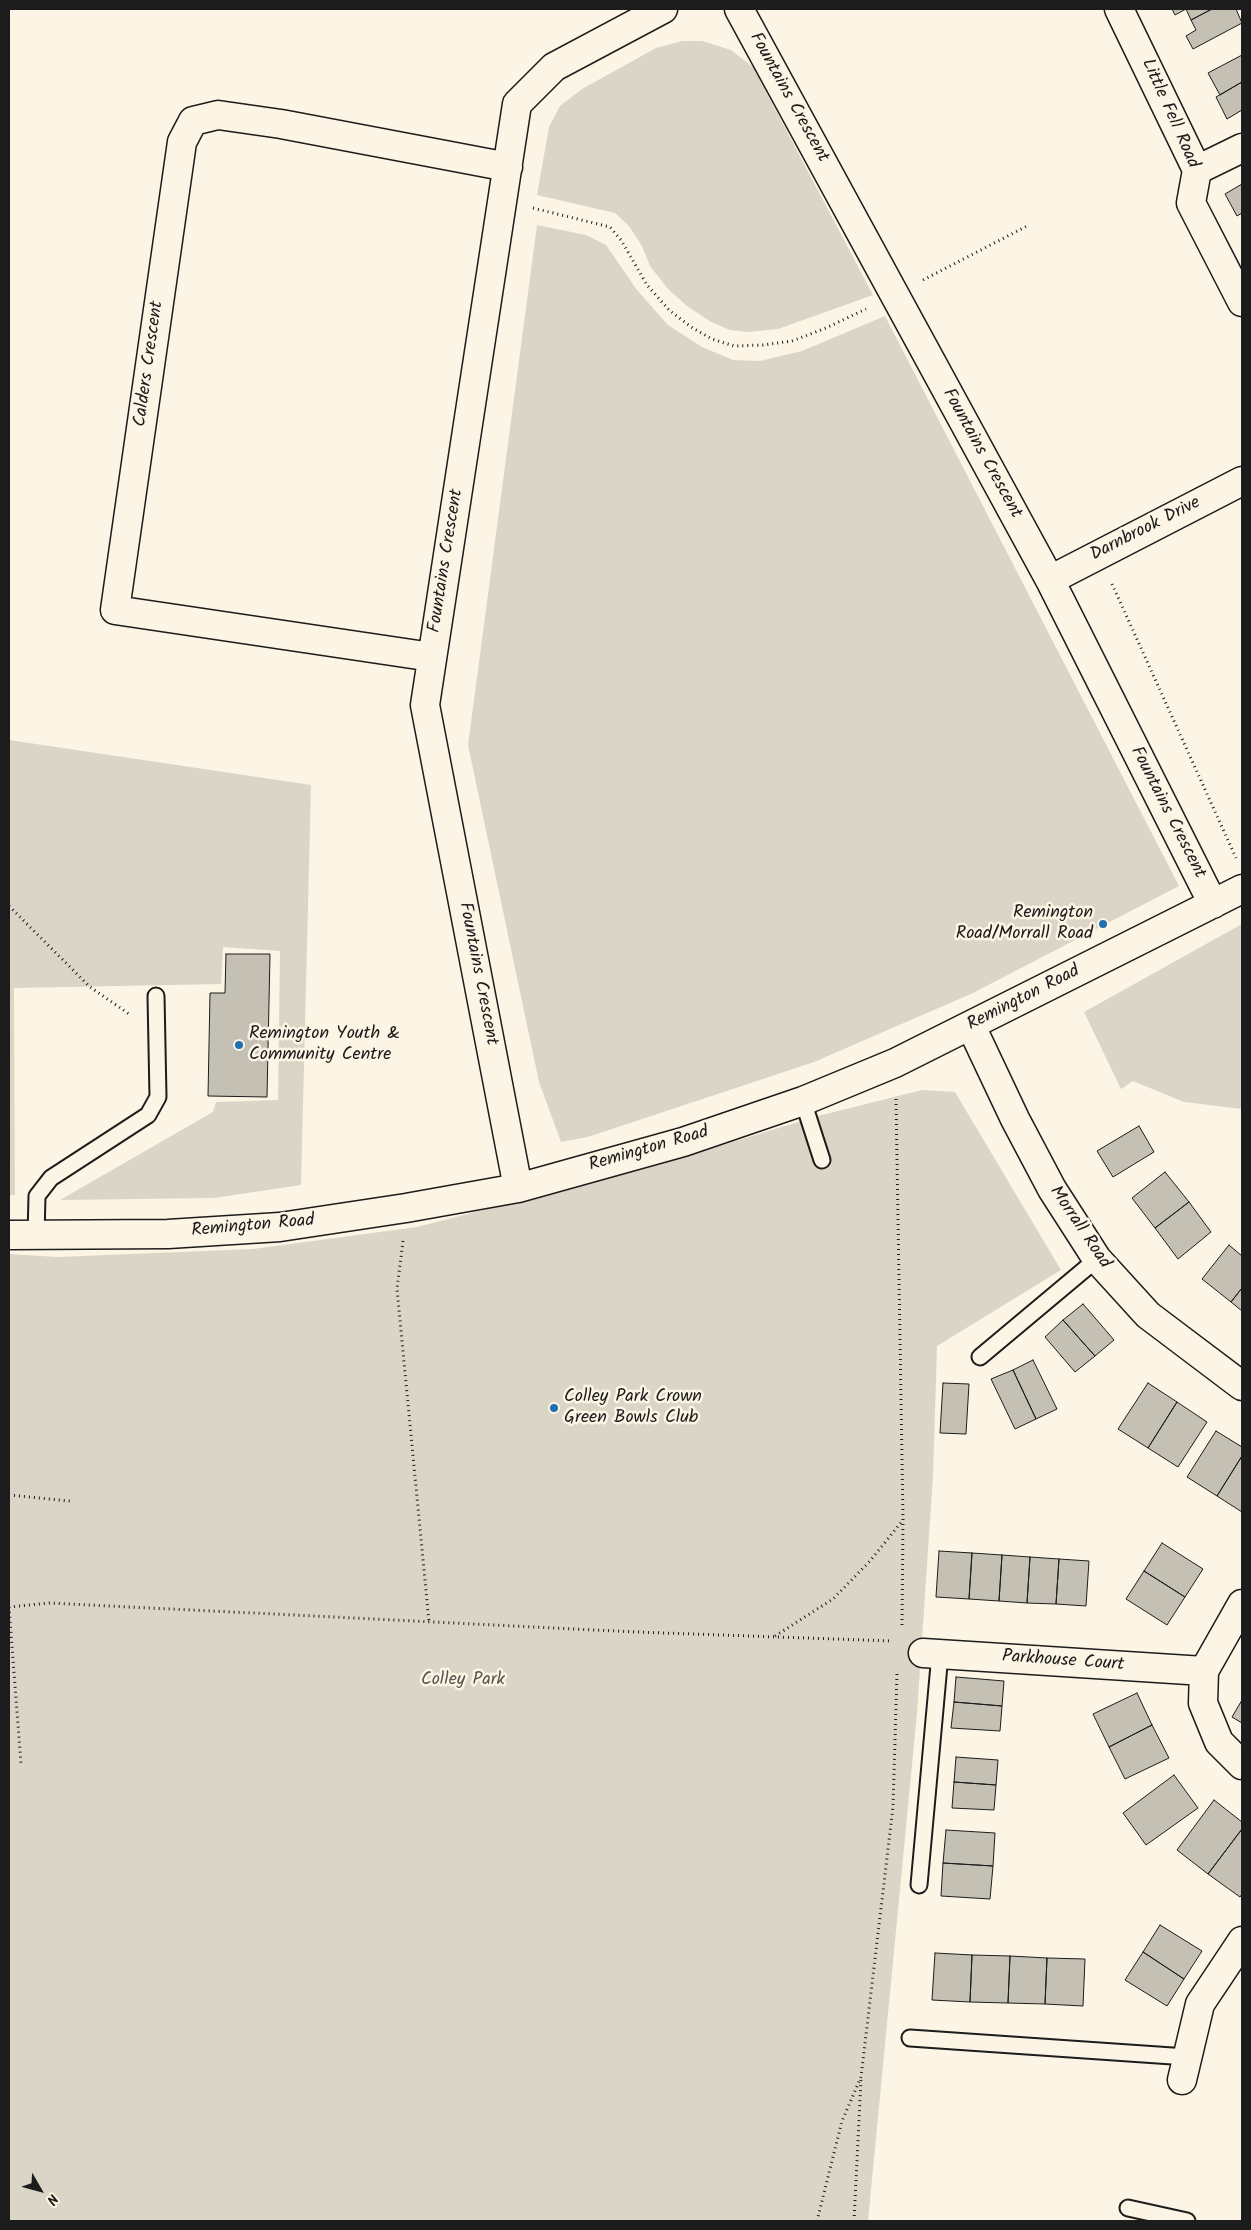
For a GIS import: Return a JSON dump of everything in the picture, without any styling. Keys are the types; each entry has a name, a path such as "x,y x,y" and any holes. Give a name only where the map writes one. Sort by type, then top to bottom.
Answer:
{"street":[{"name":"Fountains Crescent","path":"518,1188 425,705 517,104 554,67 663,9"},
{"name":"Fountains Crescent","path":"739,9 1050,580 1213,904"},
{"name":"Little Fell Road","path":"1119,9 1197,170 1191,203 1242,302"},
{"name":"Calders Crescent","path":"432,657 115,610 182,142 193,122 218,115 281,124 508,167"},
{"path":"1197,170 1242,148"},
{"name":"Darnbrook Drive","path":"1050,580 1242,481"},
{"name":"Remington Road","path":"9,1235 168,1234 280,1227 406,1208 518,1188 683,1142 803,1101 896,1063 1213,904 1241,877"},
{"name":"Morrall Road","path":"971,1026 1015,1119 1052,1189 1097,1260 1148,1315 1242,1384"},
{"path":"1242,1604 1204,1671 1203,1703 1219,1742 1242,1766"},
{"name":"Parkhouse Court","path":"931,1654 1204,1671"},
{"path":"1185,2069 1200,2004 1242,1941"}],"lane":[{"path":"36,1236 37,1196 51,1178 148,1115 158,1097 156,996"},
{"path":"803,1101 822,1160"},
{"path":"980,1357 1097,1260"},
{"path":"919,1885 931,1654"},
{"path":"910,2038 1185,2069"},
{"path":"1128,2208 1187,2221"}],"path":[{"path":"502,202 599,222 610,227 622,240 647,286 669,310 691,327 712,339 734,346 792,341 826,328 895,295 1029,225"},
{"path":"1111,582 1241,877"},
{"path":"9,906 90,987 156,1033"},
{"path":"896,1063 903,1520 903,1624 898,1642"},
{"path":"406,1208 398,1289 429,1622"},
{"path":"9,1495 70,1501"},
{"path":"774,1636 833,1598 870,1562 903,1520"},
{"path":"21,1764 9,1607 50,1603 636,1632 898,1642 931,1654"},
{"path":"854,2221 862,2077 893,1807 897,1671"},
{"path":"817,2221 842,2121 862,2077"}],"green space":[{"path":"682,41 702,41 731,50 753,67 873,295 778,329 748,332 730,330 711,322 687,306 668,289 650,266 642,246 629,226 615,213 537,195 549,127 560,106 582,89 656,48"},
{"path":"537,225 586,235 606,245 637,290 668,325 702,347 733,360 760,361 802,351 885,316 1179,886 973,993 814,1062 588,1137 561,1142 539,1082 468,745"},
{"path":"9,740 311,785 301,1185 214,1198 60,1200 213,1112 216,1102 278,1100 280,951 223,947 221,984 14,988 15,1195 9,1195"},
{"path":"1242,924 1242,1109 1184,1102 1133,1081 1121,1089 1084,1012"},
{"name":"Colley Park","path":"922,1090 955,1092 1061,1270 937,1346 933,1476 917,1713 868,2221 9,2221 9,1254 58,1257 253,1249 417,1227 643,1169 818,1116"}],"building":[{"path":"1172,9 1186,9 1175,15"},
{"path":"1186,9 1212,9 1191,20"},
{"path":"1212,9 1236,9 1242,23 1193,49 1186,36 1196,30 1191,20"},
{"path":"1242,55 1242,82 1220,95 1208,73"},
{"path":"1242,82 1242,110 1227,119 1216,97"},
{"path":"1242,184 1242,213 1237,216 1225,194"},
{"name":"Remington Youth & Community Centre","path":"226,954 270,954 267,1097 208,1096 210,993 225,993"},
{"path":"1139,1126 1154,1152 1113,1177 1097,1151"},
{"path":"1165,1172 1189,1202 1155,1228 1132,1198"},
{"path":"1189,1202 1211,1232 1178,1259 1155,1228"},
{"path":"1229,1245 1242,1256 1242,1288 1231,1302 1202,1279"},
{"path":"1242,1288 1242,1311 1231,1302"},
{"path":"1083,1304 1114,1340 1095,1356 1063,1320"},
{"path":"1063,1320 1095,1356 1075,1372 1045,1337"},
{"path":"1033,1360 1057,1409 1036,1419 1013,1370"},
{"path":"1013,1370 1036,1419 1015,1429 991,1379"},
{"path":"943,1383 969,1384 966,1434 940,1433"},
{"path":"1148,1383 1177,1402 1148,1448 1118,1429"},
{"path":"1177,1402 1207,1422 1178,1467 1148,1448"},
{"path":"1216,1431 1242,1447 1242,1456 1217,1496 1187,1477"},
{"path":"1242,1456 1242,1512 1217,1496"},
{"path":"1162,1543 1203,1569 1185,1597 1144,1571"},
{"path":"939,1551 972,1553 969,1599 936,1597"},
{"path":"972,1553 1002,1555 999,1601 969,1599"},
{"path":"1002,1555 1030,1557 1027,1603 999,1601"},
{"path":"1030,1557 1059,1559 1056,1604 1027,1603"},
{"path":"1059,1559 1089,1561 1086,1606 1056,1604"},
{"path":"1144,1571 1185,1597 1167,1625 1126,1599"},
{"path":"956,1677 1004,1681 1002,1706 954,1702"},
{"path":"1137,1693 1152,1725 1109,1747 1093,1714"},
{"path":"1242,1700 1242,1723 1232,1717"},
{"path":"954,1702 1002,1706 1000,1731 951,1728"},
{"path":"1152,1725 1169,1758 1125,1779 1109,1747"},
{"path":"956,1757 998,1760 996,1785 954,1782"},
{"path":"1174,1775 1198,1808 1146,1845 1123,1813"},
{"path":"954,1782 996,1785 994,1810 952,1808"},
{"path":"1214,1800 1242,1822 1242,1829 1208,1874 1177,1850"},
{"path":"1242,1829 1242,1894 1240,1897 1208,1874"},
{"path":"946,1830 995,1833 993,1866 943,1863"},
{"path":"943,1863 993,1866 990,1899 941,1896"},
{"path":"1160,1925 1202,1951 1184,1979 1143,1952"},
{"path":"1143,1952 1184,1979 1167,2006 1125,1980"},
{"path":"935,1953 972,1955 970,2002 932,2000"},
{"path":"972,1955 1010,1956 1008,2003 970,2002"},
{"path":"1010,1956 1047,1958 1045,2004 1008,2003"},
{"path":"1047,1958 1085,1959 1083,2006 1045,2004"}],"place":[{"name":"Remington Road/Morrall Road","path":"1103,924"},
{"name":"Remington Youth & Community Centre","path":"239,1045"},
{"name":"Colley Park Crown Green Bowls Club","path":"554,1408"}]}
